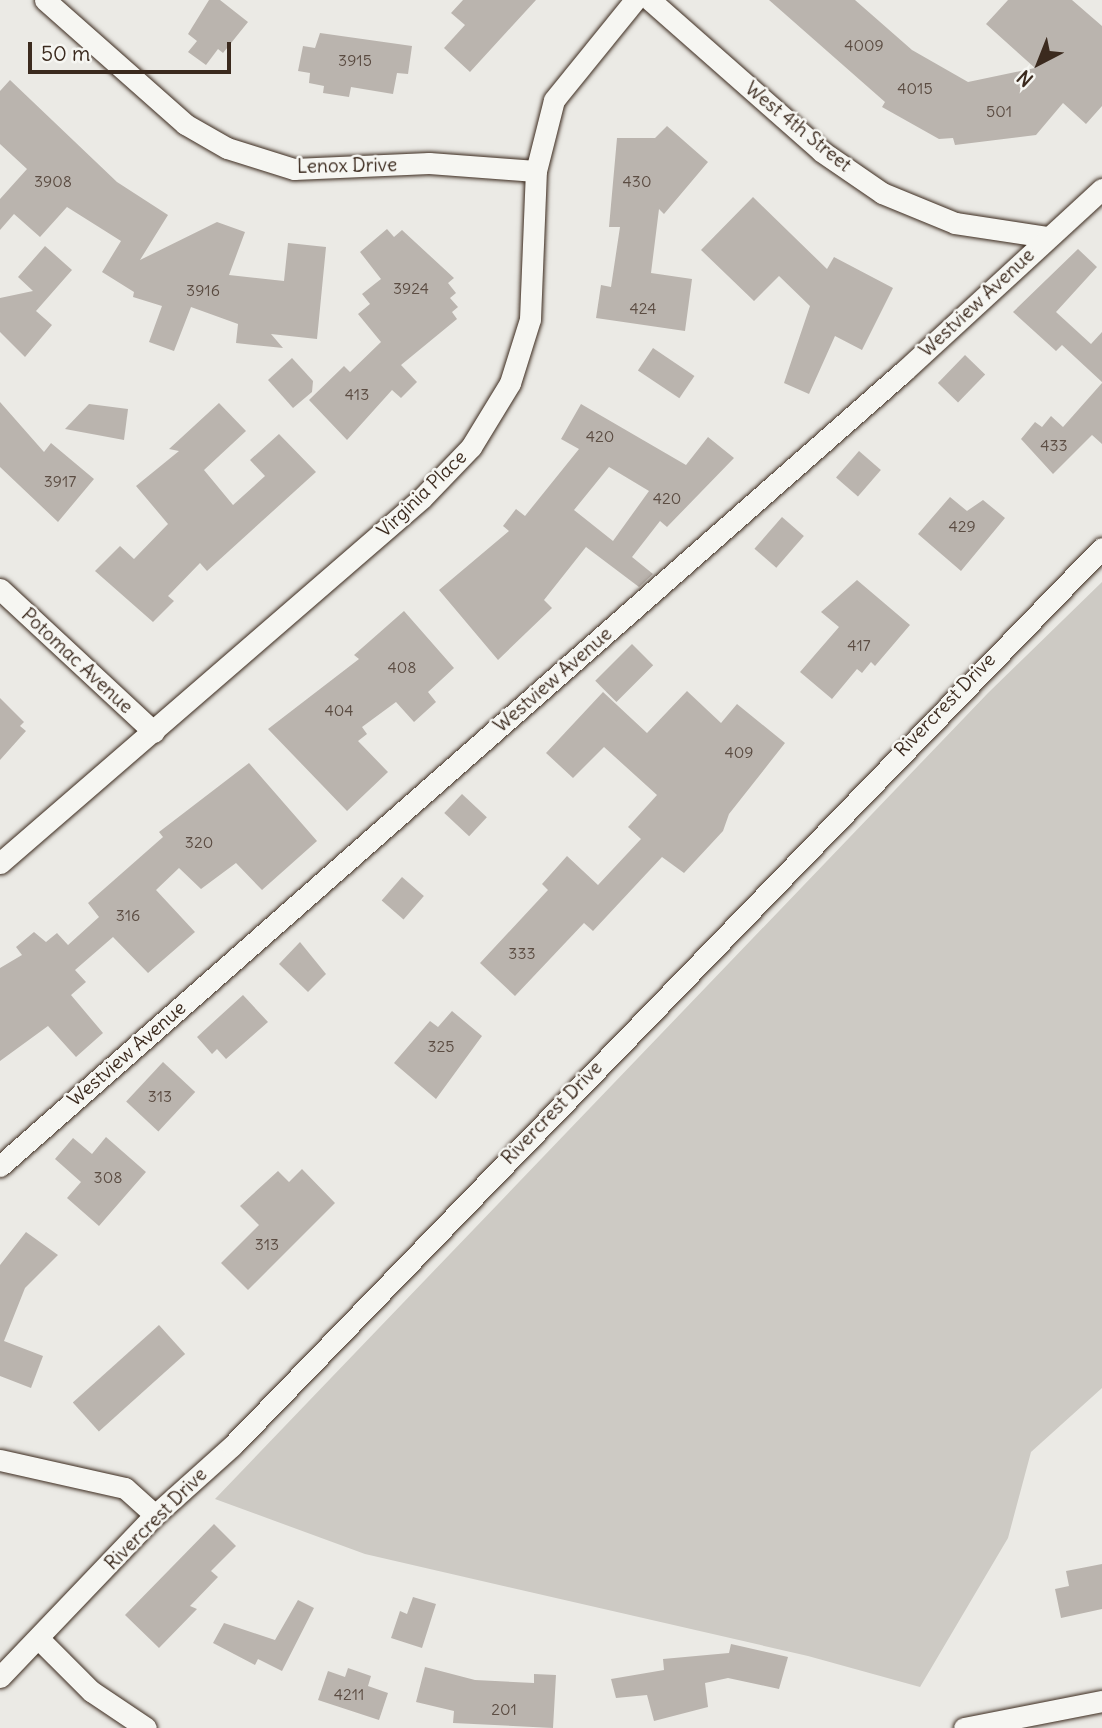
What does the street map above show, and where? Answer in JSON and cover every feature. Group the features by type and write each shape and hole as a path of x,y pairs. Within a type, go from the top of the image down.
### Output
{"street":[{"name":"Lenox Drive","path":"45,0 176,117 227,148 294,169 429,163 536,171"},
{"name":"Virginia Place","path":"0,863 422,498 471,447 510,383 530,319 536,171 554,100 635,0"},
{"name":"West 4th Street","path":"650,0 821,151 883,193 956,223 1048,237"},
{"name":"Westview Avenue","path":"0,1166 904,371 1102,189"},
{"name":"Rivercrest Drive","path":"0,1677 155,1515 232,1446 1102,548"},
{"name":"Potomac Avenue","path":"0,589 154,732"},
{"path":"0,1460 125,1488 155,1515"},
{"path":"39,1639 91,1691 146,1728"},
{"path":"964,1728 1102,1701"}],"shaded area":[{"path":"1102,582 1102,1388 1031,1452 1008,1538 920,1687 808,1656 365,1554 215,1499 988,693"}],"building":[{"path":"209,0 220,0 248,22 223,53 218,49 206,65 188,52 197,41 188,34"},
{"path":"463,0 536,0 470,72 444,48 465,25 451,13"},
{"path":"769,0 855,0 912,50 968,82 1035,68 986,24 1008,0 1072,0 1102,26 1102,106 1086,124 1063,103 1036,135 955,145 953,138 939,139 882,107 885,102"},
{"path":"320,33 412,46 408,74 397,73 393,94 351,87 349,97 323,93 324,86 309,83 310,73 298,71 303,46 315,48"},
{"path":"10,80 117,182 168,215 140,260 217,222 245,232 229,275 284,281 288,243 326,247 317,339 271,334 283,348 236,343 238,324 191,307 174,351 149,342 162,306 133,297 134,292 102,272 121,241 67,207 40,237 14,214 0,230 0,199 27,169 0,144 0,91"},
{"path":"667,126 708,162 664,214 659,209 651,273 692,279 685,331 596,318 601,285 611,287 620,227 609,227 617,138 655,138"},
{"path":"753,197 827,269 834,257 893,288 862,350 835,336 809,394 784,383 810,306 779,276 754,301 701,250"},
{"path":"387,229 394,237 402,230 454,278 448,283 456,293 450,298 458,307 452,312 457,319 401,365 417,382 401,398 392,390 347,440 309,400 344,366 350,372 381,342 358,314 370,304 362,294 381,279 360,252"},
{"path":"45,246 72,270 36,311 52,325 25,357 0,332 0,298 33,291 18,277"},
{"path":"1078,249 1097,267 1056,312 1091,344 1102,332 1102,382 1062,345 1056,351 1013,312"},
{"path":"653,348 694,376 679,398 638,370"},
{"path":"965,355 985,374 958,403 938,383"},
{"path":"292,358 313,381 312,392 293,408 268,380"},
{"path":"1102,383 1102,444 1092,435 1053,474 1021,439 1035,422 1042,427 1051,416 1063,427"},
{"path":"0,402 44,452 51,443 94,479 58,522 0,467"},
{"path":"219,403 246,431 204,470 233,505 265,476 250,460 279,434 316,472 207,571 200,563 168,596 174,601 153,622 95,571 120,546 134,559 168,524 136,486 179,451 169,449"},
{"path":"89,404 128,409 124,440 65,429"},
{"path":"581,404 686,465 708,437 734,458 667,527 660,521 632,557 653,574 639,587 586,547 544,600 552,608 498,660 439,590 509,531 503,526 516,509 525,516 579,449 561,439","holes":["609,467 649,491 613,541 574,510"]},
{"path":"859,451 881,470 858,496 836,477"},
{"path":"950,497 967,511 983,500 1005,518 961,571 918,534"},
{"path":"782,517 804,536 776,568 754,549"},
{"path":"857,580 910,625 875,666 871,662 862,673 857,669 832,699 800,672 839,627 821,612"},
{"path":"404,611 454,668 428,692 436,702 414,722 396,702 362,727 367,734 358,741 388,772 347,811 268,729 359,659 354,655"},
{"path":"632,644 653,665 616,702 595,681"},
{"path":"687,691 721,723 737,704 785,743 729,814 723,831 684,873 662,857 593,931 584,923 515,996 480,963 548,890 542,884 567,856 598,885 641,839 628,827 657,795 604,747 573,778 546,753 603,692 647,733"},
{"path":"0,698 24,722 20,726 26,731 0,760"},
{"path":"249,763 317,841 262,890 236,863 201,889 179,868 156,890 195,932 148,973 113,937 75,970 86,982 71,995 103,1033 76,1057 48,1026 0,1061 0,968 22,955 16,947 34,932 46,942 57,933 68,945 99,917 88,903 163,837 159,832"},
{"path":"462,794 487,817 469,836 444,813"},
{"path":"402,877 424,896 404,919 382,900"},
{"path":"300,942 326,974 308,992 279,964"},
{"path":"243,995 268,1022 226,1059 217,1049 212,1054 197,1037"},
{"path":"452,1011 482,1036 436,1099 394,1063 430,1021 438,1027"},
{"path":"163,1062 195,1092 158,1132 126,1101"},
{"path":"106,1137 146,1172 99,1226 67,1198 81,1182 55,1159 73,1138 92,1154"},
{"path":"302,1169 335,1203 248,1290 221,1263 259,1225 240,1206 278,1171 289,1182"},
{"path":"26,1232 58,1255 25,1288 4,1341 43,1356 31,1388 0,1376 0,1265"},
{"path":"159,1325 185,1354 99,1432 73,1403"},
{"path":"214,1524 236,1546 211,1571 218,1577 190,1606 197,1609 159,1648 125,1615"},
{"path":"1102,1564 1102,1609 1061,1618 1055,1589 1069,1586 1066,1571"},
{"path":"413,1597 436,1604 422,1648 391,1638 400,1611 407,1614"},
{"path":"298,1600 314,1608 282,1671 258,1659 255,1665 213,1643 224,1623 275,1640"},
{"path":"731,1644 788,1657 779,1689 728,1678 705,1683 708,1707 654,1721 647,1695 616,1698 611,1679 664,1670 663,1659 729,1653"},
{"path":"425,1667 475,1680 534,1683 534,1674 556,1675 553,1728 453,1723 454,1711 416,1702"},
{"path":"348,1668 371,1676 368,1686 388,1693 379,1720 318,1700 328,1671 345,1677"}]}
